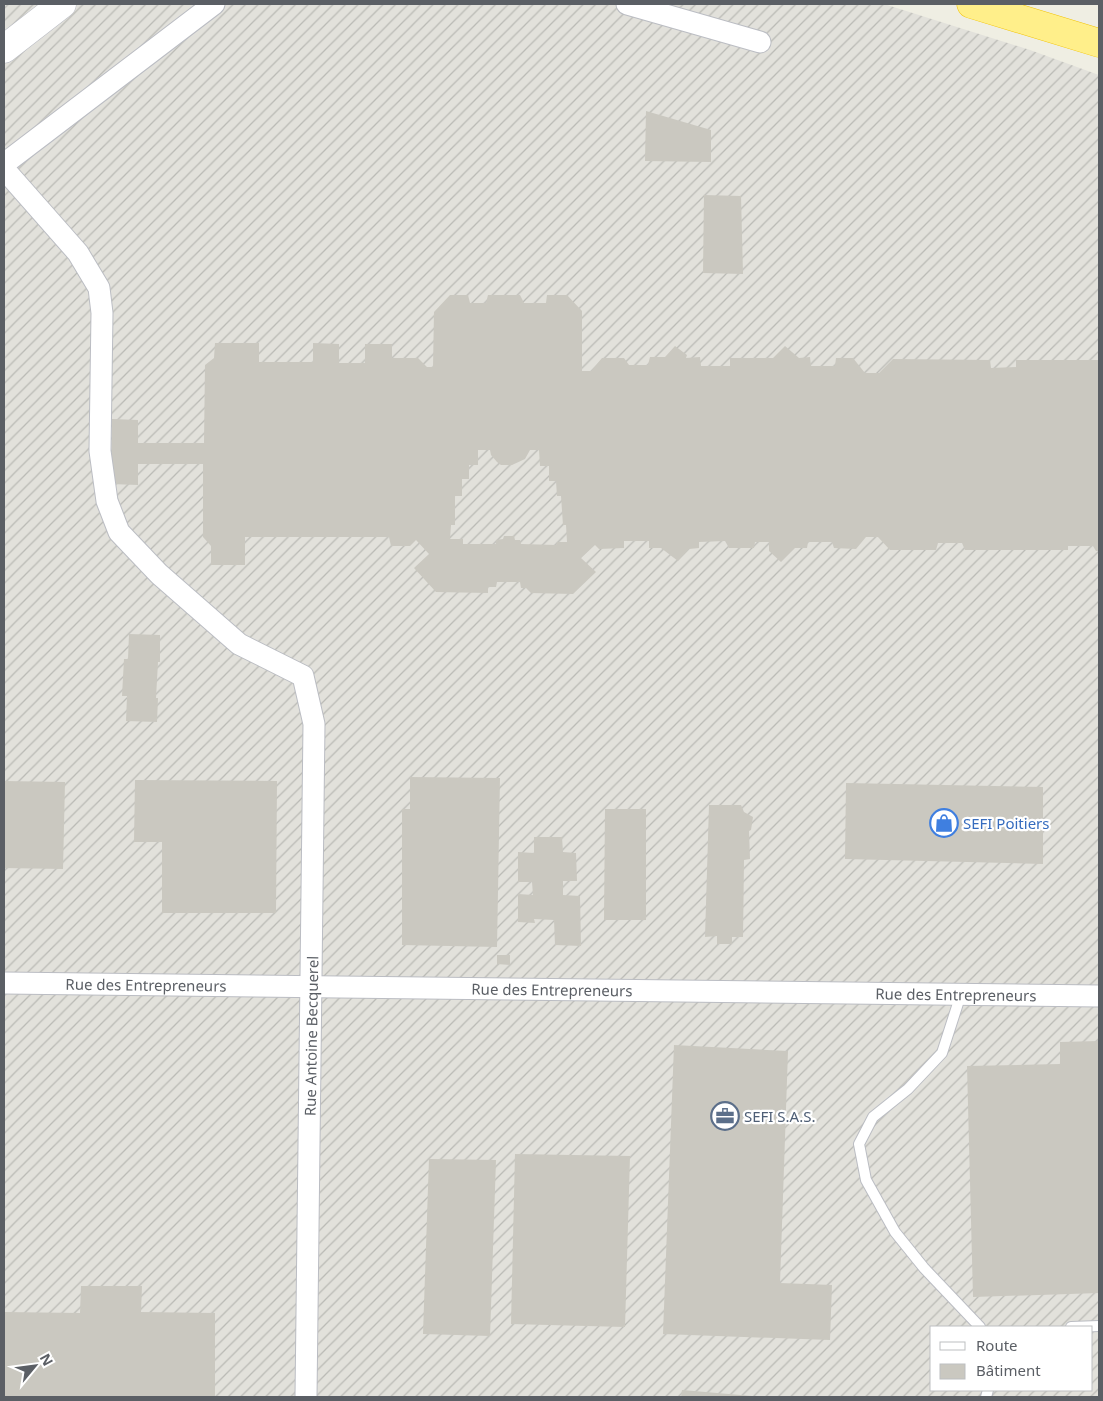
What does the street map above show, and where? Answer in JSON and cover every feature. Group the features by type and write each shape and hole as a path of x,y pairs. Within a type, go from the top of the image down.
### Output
{"highway":[{"path":"971,4 1099,43"}],"main road":[{"path":"4,49 62,4"}],"street":[{"path":"4,164 214,4"},
{"path":"627,4 760,42"},
{"name":"Rue Antoine Becquerel","path":"4,169 78,253 99,288 102,313 100,451 106,501 119,532 160,574 238,644 304,676 314,724 306,1397"},
{"name":"Rue des Entrepreneurs","path":"4,983 1099,996"}],"lane":[{"path":"960,994 942,1053 908,1089 873,1118 859,1144 866,1180 895,1232 924,1268 979,1326"}],"shaded area":[{"path":"4,4 884,4 1030,50 1099,75 1099,1397 4,1397"}],"building":[{"path":"646,111 711,130 711,162 645,161"},
{"path":"704,195 741,196 743,274 703,273"},
{"path":"450,295 468,295 470,303 486,303 488,295 520,295 524,303 546,303 547,295 567,295 582,311 582,371 591,371 602,358 624,358 629,365 648,365 650,357 665,357 675,346 687,355 686,358 700,357 701,366 730,366 730,358 773,358 785,346 799,358 810,357 811,366 835,366 836,358 853,358 865,373 879,373 893,359 990,360 991,368 1016,367 1016,360 1099,360 1099,551 1096,551 1093,546 1068,546 1068,550 965,550 962,543 938,543 936,550 890,550 878,537 866,537 856,549 834,548 832,542 808,542 807,548 795,548 781,562 769,551 769,542 755,542 754,548 729,548 725,541 699,542 699,548 689,549 678,561 661,548 649,548 649,541 624,541 624,548 599,549 595,545 581,558 596,572 573,594 531,593 526,588 521,588 520,582 497,582 496,587 488,587 488,593 436,592 414,568 429,554 416,540 410,546 391,546 389,537 245,537 245,565 211,565 211,546 203,537 203,464 138,464 138,485 111,484 112,419 138,420 138,443 204,443 205,365 214,358 215,343 259,343 259,362 313,362 313,343 339,344 339,363 365,363 365,344 392,344 392,358 418,358 427,367 433,367 434,312","holes":["478,450 490,450 491,455 501,465 512,465 525,459 530,450 539,450 540,466 549,466 549,481 556,481 557,496 561,496 563,525 566,525 567,542 557,542 556,545 521,544 520,540 515,540 514,536 504,536 503,539 496,540 496,544 463,544 463,539 450,539 451,525 455,525 455,496 462,496 462,479 469,479 469,465 478,465"]},
{"path":"129,634 160,635 160,662 158,662 156,698 158,698 157,722 126,721 127,696 122,696 124,659 128,659"},
{"path":"410,777 500,778 497,947 402,945 402,809 410,809"},
{"path":"135,780 277,781 276,913 162,913 162,842 134,842"},
{"path":"4,781 65,782 63,869 4,868"},
{"path":"846,783 1043,787 1043,864 845,859"},
{"path":"709,805 741,805 744,812 753,817 751,830 749,831 750,859 744,860 743,937 732,937 732,944 717,944 717,936 705,937"},
{"path":"605,809 646,809 646,920 604,920"},
{"path":"534,837 562,837 563,852 576,853 577,881 563,881 563,895 580,896 581,946 555,945 554,920 534,919 535,923 518,922 518,894 533,895 532,882 518,882 518,852 534,853"},
{"path":"497,955 510,955 510,965 497,964"},
{"path":"1099,1041 1099,1293 973,1297 967,1066 1060,1064 1060,1042"},
{"path":"674,1045 788,1051 780,1283 832,1285 830,1340 663,1334"},
{"path":"515,1154 630,1156 625,1327 511,1324"},
{"path":"429,1159 496,1160 490,1336 423,1334"},
{"path":"81,1286 142,1286 141,1312 215,1313 215,1397 4,1397 4,1312 80,1313"},
{"path":"682,1390 752,1396 752,1397 681,1397"}],"place":[{"name":"SEFI Poitiers","path":"944,823"},
{"name":"SEFI S.A.S.","path":"725,1116"}]}
